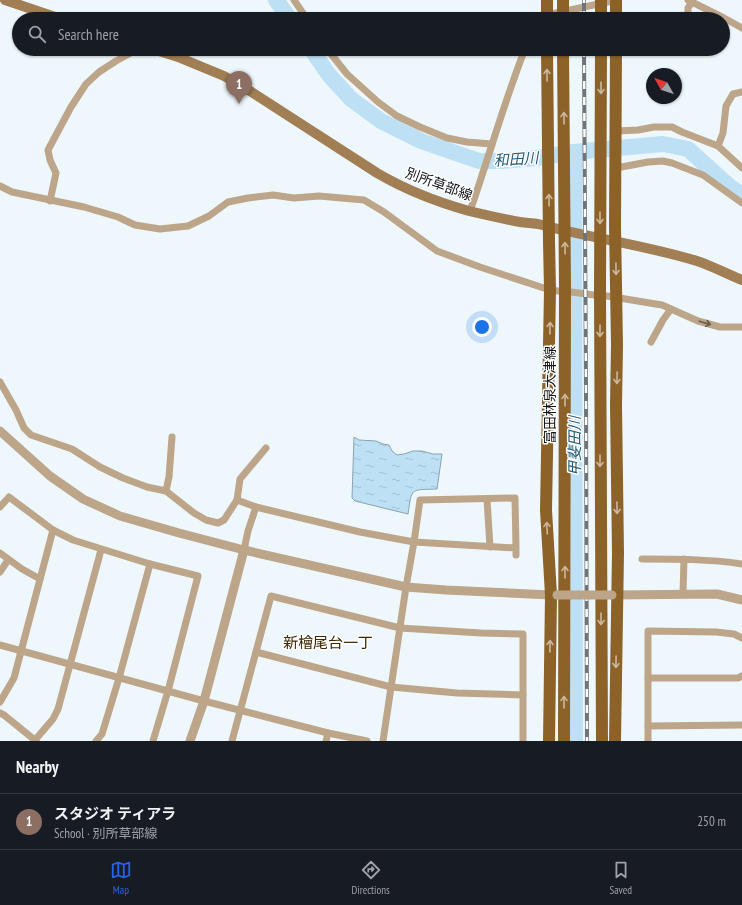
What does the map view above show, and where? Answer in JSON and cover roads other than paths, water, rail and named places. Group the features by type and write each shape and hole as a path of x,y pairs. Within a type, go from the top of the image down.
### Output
{"main road":[{"path":"5,0 41,12"},
{"path":"545,12 547,0"},
{"path":"563,0 563,12"},
{"path":"601,0 601,12"},
{"path":"616,0 616,12"},
{"name":"別所草部線","path":"175,56 231,80 392,182 430,198 470,211 616,241 698,262 742,280"},
{"path":"547,56 549,241 561,290 546,510 554,595 549,741"},
{"name":"富田林泉大津線","path":"563,56 561,290 564,741"},
{"path":"601,56 604,295 602,741"},
{"path":"615,741 615,595 604,295 616,241 616,56"}],"street":[{"path":"294,0 302,12"},
{"path":"568,12 616,0"},
{"path":"688,12 688,8 693,1 713,12"},
{"path":"730,21 742,28"},
{"path":"50,201 56,173 50,160 48,150 71,107 86,84 99,72 125,56"},
{"path":"333,56 347,74 378,102 397,116 420,128 447,138 492,145"},
{"path":"470,211 483,176 513,79 522,56"},
{"path":"718,146 723,133 726,106 733,94 742,92"},
{"path":"616,132 672,127 718,146 742,168"},
{"path":"616,165 662,161 672,163 703,175 742,204"},
{"path":"0,186 12,192 90,209 118,216 135,225 160,229 188,226 209,216 228,202 248,198 274,195 294,198 319,196 364,200 384,212 437,251 480,267 561,290 604,295 662,305 698,320 720,327 742,327"},
{"path":"651,342 662,320 671,309"},
{"path":"0,382 16,410 24,428 31,435 72,449 100,467 122,478 147,487 166,491 194,513 206,520 218,523 224,520 237,500 240,479 266,448"},
{"path":"2,436 50,476 83,499 120,516 244,550 406,587 554,595 717,594 742,600"},
{"path":"166,491 169,476 172,437"},
{"path":"0,507 9,497 53,530 74,540 101,550 198,576 168,691 153,741"},
{"path":"237,500 256,507 360,532 414,542 490,547 516,552 515,498 420,500 414,542 406,587 383,741"},
{"path":"487,499 490,547"},
{"path":"190,741 204,701 248,531 256,507"},
{"path":"0,702 14,678 53,530"},
{"path":"0,713 36,741 53,719 58,709 101,550"},
{"path":"0,553 22,569 40,578"},
{"path":"642,559 684,559 724,561 742,564"},
{"path":"683,594 684,559"},
{"path":"0,572 8,560"},
{"path":"96,741 102,734 150,564"},
{"path":"232,741 271,596 400,628 481,634 523,634 523,741"},
{"path":"648,741 648,631 716,632 734,634 742,638"},
{"path":"0,646 204,701 328,733 367,741"},
{"path":"256,652 391,687 457,693 523,695"},
{"path":"648,678 738,678 742,676"},
{"path":"648,726 742,725"},
{"path":"326,741 328,733"}],"water":[{"path":"354,437 359,440 376,441 389,445 392,451 397,455 413,451 442,454 437,489 417,490 414,492 410,499 408,514 355,501 352,498"}],"waterway":[{"name":"和田川","path":"276,0 285,12"},
{"name":"和田川","path":"316,56 329,75 351,99 381,121 421,141 479,161 536,158 574,152 663,144 688,149 728,185 742,195"},
{"name":"甲斐田川","path":"574,152 575,741"}],"railway":[{"path":"584,0 584,12"},
{"path":"584,56 587,741"}],"place":[{"name":"スタジオ ティアラ","path":"239,104"}],"district":[{"name":"新檜尾台一丁","path":"328,642"}]}
